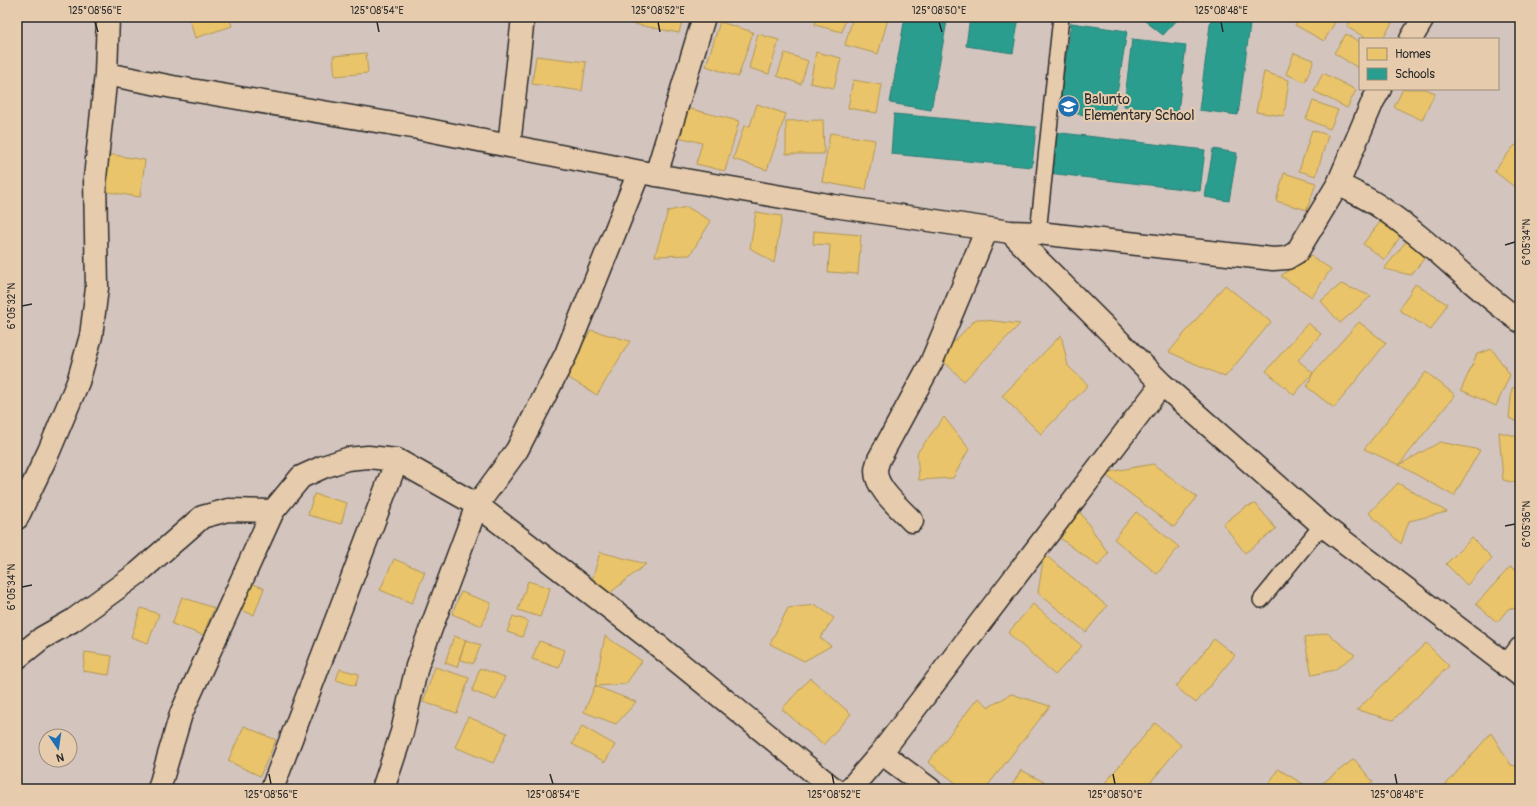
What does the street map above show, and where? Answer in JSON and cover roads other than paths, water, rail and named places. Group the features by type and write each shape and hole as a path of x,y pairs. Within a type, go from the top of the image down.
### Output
{"street":[{"path":"17,518 50,451 78,382 91,336 97,288 95,178 106,74 108,17"},
{"path":"509,146 523,17"},
{"path":"384,789 402,732 417,666 477,505 517,450 566,354 647,173 704,17"},
{"path":"1411,38 1424,17"},
{"path":"106,74 173,87 418,128 647,173 834,206 1010,232 1038,233 1273,260 1287,258 1297,252 1338,184 1373,101 1379,90"},
{"path":"1338,184 1383,208 1426,242 1478,288 1520,321"},
{"path":"912,521 883,489 878,481 876,470 879,459 931,363 987,229"},
{"path":"1010,232 1162,384 1322,525 1516,663"},
{"path":"850,789 881,753 1162,384"},
{"path":"159,789 180,714 273,511 301,477 323,467 347,459 368,457 397,460 477,505 645,635 834,789"},
{"path":"272,789 397,460"},
{"path":"17,658 42,638 72,621 138,573 202,517 228,510 273,511"},
{"path":"881,753 930,789"}],"lane":[{"path":"1038,233 1061,17"},
{"path":"1262,600 1322,525"}],"place":[{"name":"Balunto Elementary School","path":"1068,107"}]}
